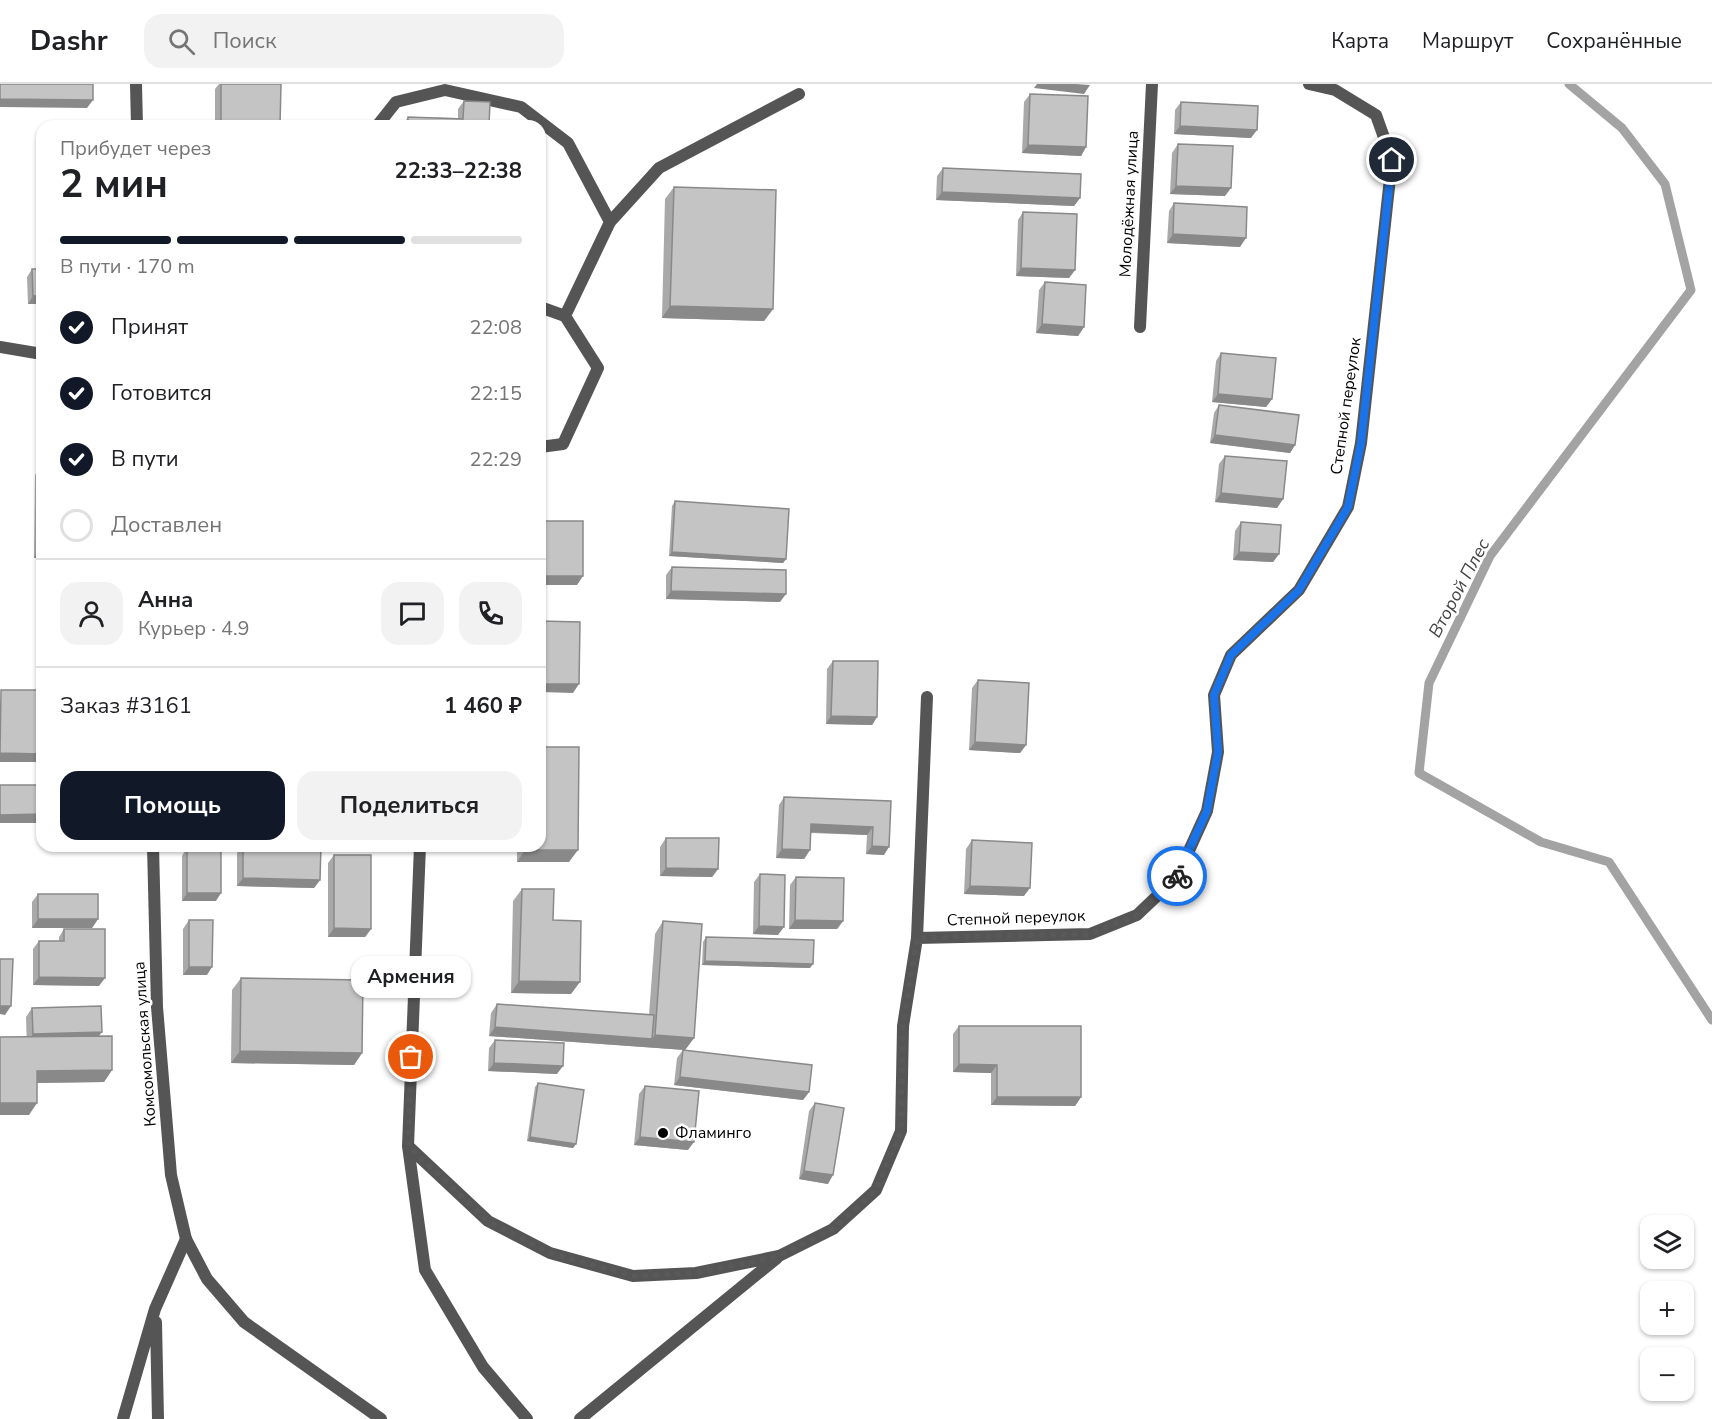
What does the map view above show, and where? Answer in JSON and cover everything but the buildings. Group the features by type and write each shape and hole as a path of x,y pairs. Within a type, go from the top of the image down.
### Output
{"street":[{"path":"136,84 137,120"},
{"name":"Молодёжная улица","path":"1140,327 1152,84"},
{"name":"Степной переулок","path":"917,938 1089,934 1137,915 1176,877 1207,811 1218,752 1214,695 1231,655 1299,590 1348,507 1361,443 1392,160 1376,115 1335,90 1309,84"},
{"path":"382,120 396,102 445,90 521,107 538,120"},
{"path":"565,316 610,222 659,168 799,94"},
{"path":"546,126 568,143 610,222"},
{"path":"546,308 565,316 598,368 563,444 546,446"},
{"path":"0,347 36,353"},
{"path":"580,1419 779,1256 833,1229 876,1190 901,1131 903,1026 917,938 927,697"},
{"name":"Комсомольская улица","path":"153,852 158,1018 171,1176 186,1239 207,1279 244,1322 381,1419"},
{"path":"420,852 408,1146 425,1270 483,1367 527,1419"},
{"path":"408,1146 488,1221 550,1253 633,1276 696,1273 779,1256"},
{"path":"123,1419 155,1309 186,1239"},
{"path":"155,1309 158,1419"}],"waterway":[{"name":"Второй Плес","path":"1569,84 1622,128 1665,184 1691,290 1490,556 1429,683 1419,773 1541,842 1609,862 1712,1020"}],"way so far":[{"path":"411,1057 408,1146 488,1221 550,1253 633,1276 696,1273 779,1256 833,1229 876,1190 901,1131 903,1026 917,938 1089,934 1137,915 1177,876"}],"place":[{"name":"Армения","path":"411,1057"},
{"name":"Фламинго","path":"663,1133"}],"route":[{"path":"1177,876 1207,811 1218,752 1214,695 1231,655 1299,590 1348,507 1361,443 1392,160"}]}
